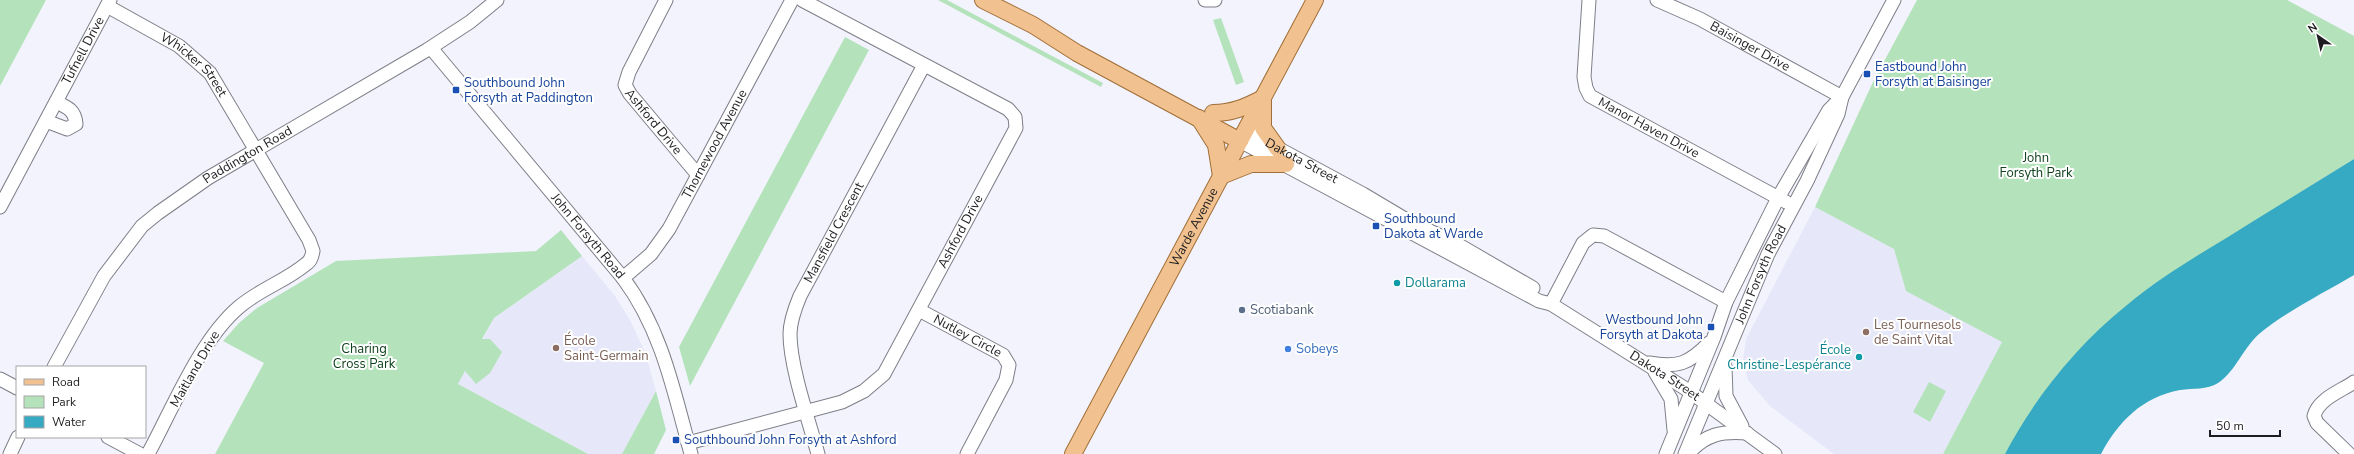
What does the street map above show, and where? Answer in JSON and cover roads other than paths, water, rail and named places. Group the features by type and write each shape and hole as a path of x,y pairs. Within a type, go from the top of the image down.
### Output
{"main road":[{"name":"Dakota Street","path":"983,0 1044,32 1131,69 1243,136"},
{"name":"Warde Avenue","path":"1073,454 1315,0"},
{"path":"1278,149 1263,128 1263,98 1240,109 1226,113 1206,115 1216,145 1221,176 1251,164 1286,164"}],"street":[{"name":"Paddington Road","path":"55,366 104,276 142,226 182,194 431,48 497,0"},
{"name":"Ashford Drive","path":"666,0 629,72 625,85 630,94 698,175"},
{"name":"Thornewood Avenue","path":"623,278 638,266 660,243 792,0"},
{"name":"Ashford Drive","path":"689,449 842,402 871,386 888,368 1014,134 1017,122 1015,117 1008,109 802,0"},
{"path":"1205,0 1215,0"},
{"name":"Manor Haven Drive","path":"1589,0 1584,78 1586,88 1590,96 1794,206"},
{"name":"Baisinger Drive","path":"1657,0 1700,19 1842,97"},
{"name":"John Forsyth Road","path":"1686,454 1768,254 1794,206 1838,114 1842,97 1894,0"},
{"name":"Tufnell Drive","path":"0,207 108,3"},
{"name":"Whicker Street","path":"108,3 180,46 204,66 219,85 257,150"},
{"name":"John Forsyth Road","path":"431,48 623,278 646,311 660,345 689,449"},
{"name":"Mansfield Crescent","path":"807,412 791,348 791,326 796,304 924,65"},
{"name":"John Forsyth Road","path":"1666,454 1714,337 1726,302 1778,198 1829,110 1842,97"},
{"path":"46,120 67,129 76,124 76,117 71,109 56,102"},
{"name":"Dakota Street","path":"1243,136 1278,149 1515,277 1542,293 1551,304"},
{"name":"Dakota Street","path":"1243,136 1286,164 1539,301 1551,304 1706,403 1775,454"},
{"name":"Maitland Drive","path":"148,454 199,359 218,329 246,302 306,264 312,256 309,240 257,150"},
{"name":"John Forsyth Road","path":"1551,304 1583,243 1593,235 1604,236 1726,302"},
{"name":"Nutley Circle","path":"919,310 1002,355 1009,364 1006,380 967,454"},
{"path":"1645,363 1666,365 1688,361 1698,355 1714,337"},
{"path":"1725,357 1724,383 1726,396 1732,410 1747,433"},
{"path":"1645,363 1663,384 1671,398 1674,411 1674,434"},
{"path":"0,379 16,387"},
{"path":"2349,454 2317,423 2314,416 2317,407 2323,401 2354,382"},
{"path":"807,412 818,454"},
{"path":"1686,454 1702,440 1711,435 1722,432 1747,433"},
{"path":"10,454 18,438"},
{"path":"110,438 140,454"}],"water":[{"path":"2354,159 2354,275 2269,326 2253,340 2235,366 2218,383 2205,388 2166,393 2143,405 2115,431 2101,454 2005,454 2030,412 2058,373 2091,337 2127,305 2176,269"}],"place":[{"name":"Eastbound John Forsyth at Baisinger","path":"1867,74"},
{"name":"Southbound John Forsyth at Paddington","path":"456,90"},
{"name":"Southbound Dakota at Warde","path":"1376,226"},
{"name":"Dollarama","path":"1397,283"},
{"name":"Scotiabank","path":"1242,310"},
{"name":"Westbound John Forsyth at Dakota","path":"1711,327"},
{"name":"Les Tournesols de Saint Vital","path":"1866,332"},
{"name":"École Saint-Germain","path":"556,348"},
{"name":"Sobeys","path":"1288,349"},
{"name":"École Christine-Lespérance","path":"1859,357"},
{"name":"Southbound John Forsyth at Ashford","path":"676,440"}],"park label":[{"name":"John Forsyth Park","path":"2036,166"},
{"name":"Charing Cross Park","path":"364,356"}]}
